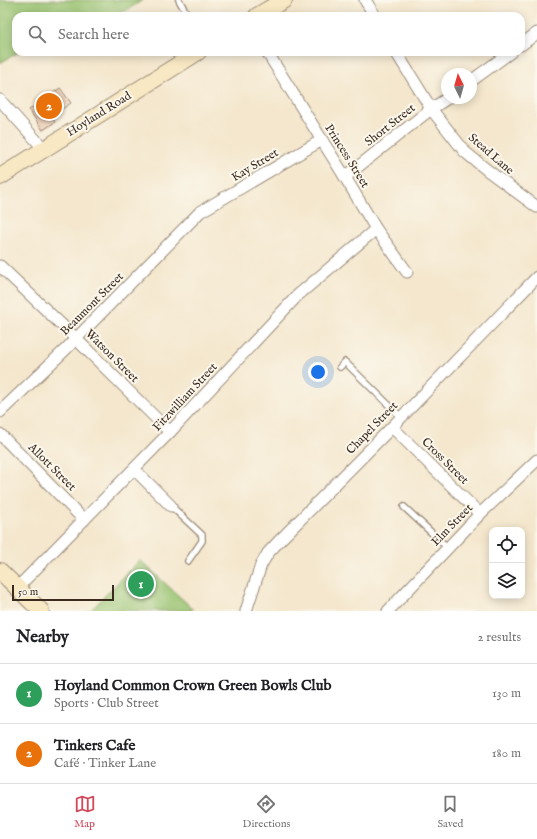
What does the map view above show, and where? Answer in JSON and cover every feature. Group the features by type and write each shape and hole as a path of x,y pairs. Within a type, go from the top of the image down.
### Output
{"main road":[{"path":"264,12 284,0"},
{"name":"Hoyland Road","path":"0,177 192,56"},
{"path":"0,571 41,611"}],"street":[{"path":"365,0 372,12"},
{"path":"525,42 537,33"},
{"name":"Princess Street","path":"270,56 376,229 407,272"},
{"name":"Stead Lane","path":"398,56 432,110 465,152 537,207"},
{"path":"477,77 505,56"},
{"path":"0,100 44,149"},
{"name":"Short Street","path":"345,177 441,103"},
{"name":"Kay Street","path":"200,212 322,140"},
{"name":"Beaumont Street","path":"0,412 76,338 200,212"},
{"name":"Fitzwilliam Street","path":"17,588 170,432 298,296 376,229"},
{"name":"Watson Street","path":"0,266 76,338 170,432"},
{"name":"Chapel Street","path":"246,611 261,566 268,553 401,418 537,276"},
{"name":"Cross Street","path":"392,427 480,514"},
{"name":"Allott Street","path":"0,434 84,520"},
{"name":"Elm Street","path":"388,611 480,514 537,460"},
{"path":"134,469 171,506"}],"lane":[{"path":"179,0 186,12"},
{"path":"340,367 345,362 401,418"},
{"path":"171,506 202,535 202,541 188,561"},
{"path":"404,507 448,548"}],"green space":[{"path":"0,0 143,0 124,12 12,12 12,56 0,63"},
{"path":"140,560 193,609 191,611 90,611"}],"building":[{"path":"60,88 71,103 51,116 55,122 43,130 29,110"}],"place":[{"name":"Tinkers Cafe","path":"49,106"},
{"name":"Hoyland Common Crown Green Bowls Club","path":"141,584"}]}
